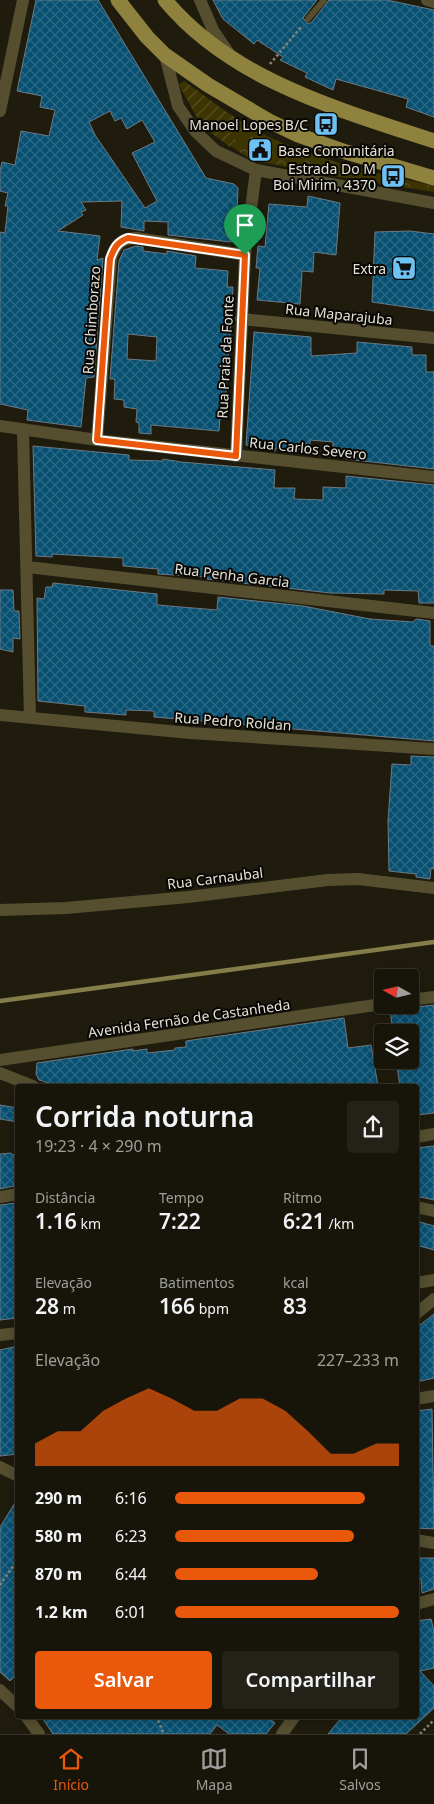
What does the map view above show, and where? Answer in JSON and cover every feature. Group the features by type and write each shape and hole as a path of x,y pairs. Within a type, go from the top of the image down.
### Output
{"main road":[{"path":"165,0 197,31 232,57 261,75 314,101 434,141"},
{"path":"122,2 147,37 166,56 269,121 298,135 346,152 434,178"}],"street":[{"path":"0,111 23,0"},
{"path":"200,0 213,30 232,57"},
{"path":"427,0 434,2"},
{"path":"0,45 13,47"},
{"path":"166,56 178,106 195,131 216,151 256,170 434,203"},
{"name":"Rua Praia da Fonte","path":"236,456 245,255 256,170"},
{"name":"Rua Chimborazo","path":"97,440 110,259 114,248 121,240 136,238 245,255"},
{"name":"Rua Maparajuba","path":"241,319 434,338"},
{"name":"Rua Carlos Severo","path":"0,426 23,431 97,440 434,477"},
{"path":"23,431 30,718"},
{"name":"Rua Penha Garcia","path":"27,567 434,613"},
{"name":"Rua Pedro Roldan","path":"0,715 190,734 434,749"},
{"name":"Rua Carnaubal","path":"0,910 66,908 179,898 328,880 358,879 434,888"},
{"path":"419,999 434,997"},
{"name":"Avenida Fernão de Castanheda","path":"0,1060 374,1005"},
{"path":"0,1073 29,1084"},
{"path":"419,1136 434,1134"},
{"path":"0,1197 15,1194"},
{"path":"419,1208 434,1211"},
{"path":"419,1282 434,1280"},
{"path":"419,1312 434,1299"},
{"path":"0,1335 15,1333"},
{"path":"419,1398 434,1396"},
{"path":"0,1467 15,1474"},
{"path":"419,1540 434,1543"},
{"path":"419,1603 434,1599"},
{"path":"0,1690 15,1704"},
{"path":"28,1719 39,1734"},
{"path":"282,1734 293,1719"}],"lane":[{"path":"308,19 324,0"}],"path":[{"path":"261,75 308,19"},
{"path":"0,1585 15,1563"},
{"path":"157,1719 164,1734"},
{"path":"420,1734 434,1720"}],"green space":[{"path":"184,81 212,102 272,139 353,167 434,186 434,192 339,177 251,160 202,126 179,85"},
{"path":"184,81 243,124 230,147 202,126 179,85"}],"building":[{"path":"36,0 98,0 206,178 234,184 238,188 236,236 231,242 168,235 168,222 144,221 144,231 121,227 122,201 81,202 86,210 81,212 83,215 58,231 100,236 97,260 103,258 94,377 86,378 81,427 27,420 28,410 0,404 0,232 5,233 8,206 5,206 8,193 0,191 0,171 2,162 15,165 21,131 49,136 55,110 40,107 42,96 17,91","holes":["110,111 115,121 121,118 127,129 142,120 155,142 132,153 157,201 145,208 95,135 89,122"]},
{"path":"213,0 317,0 303,18 308,24 312,22 329,0 387,0 434,10 434,117 406,107 408,99 336,79 333,90 305,77 307,73 280,60 283,57 257,40 254,44 223,19"},
{"name":"Base Comunitária","path":"251,138 271,141 268,161 249,158"},
{"path":"308,196 340,203 336,255 314,252 313,272 302,271 300,304 257,300 260,268 256,268 258,246 265,247 269,204 307,207"},
{"name":"Extra","path":"410,231 434,234 434,311 372,302 375,232"},
{"path":"136,246 143,247 143,251 167,254 167,251 196,256 195,268 228,271 227,287 233,287 226,391 224,403 221,402 219,431 151,425 151,434 139,433 139,423 136,422 137,409 124,407 124,400 114,399 115,379 110,379 119,261 124,250","holes":["128,334 157,337 156,361 127,359"]},
{"path":"254,332 311,337 311,356 357,353 357,342 412,347 412,355 426,355 426,372 434,372 434,469 346,459 346,455 333,454 333,442 310,440 310,450 276,448 275,451 246,445"},
{"path":"33,446 129,455 129,460 163,461 163,459 275,470 274,488 295,488 294,499 323,500 323,487 346,488 346,476 434,485 434,603 419,603 418,591 384,590 384,594 330,593 207,579 206,577 158,574 158,569 123,566 123,558 52,554 52,557 36,556"},
{"path":"53,583 157,594 157,605 217,610 218,597 303,606 370,619 413,622 416,619 430,621 430,646 434,646 434,741 154,717 154,711 126,710 126,715 85,712 85,706 38,701 37,598 44,599 46,587 52,587"},
{"path":"0,590 13,590 14,611 19,611 20,639 13,638 13,652 0,649"},
{"path":"411,756 434,757 434,869 431,868 430,879 416,877 416,874 389,871 388,821 392,764 411,765"},
{"path":"434,1005 434,1113 419,1115 419,1084 400,1084 397,1069 419,1069 419,1024 392,1024 391,1014 419,1014 419,1007"},
{"path":"344,1018 348,1048 371,1045 378,1084 52,1084 39,1080 36,1074 37,1063 133,1049 133,1051 147,1049 147,1053 186,1047 186,1041"},
{"path":"0,1105 15,1108 15,1122 0,1119"},
{"path":"434,1146 434,1200 419,1197 419,1148"},
{"path":"0,1154 15,1154 15,1184 14,1186 0,1189"},
{"path":"15,1203 15,1318 0,1320 0,1205"},
{"path":"419,1222 434,1226 434,1250 419,1246"},
{"path":"434,1314 434,1378 419,1381 419,1325"},
{"path":"15,1347 15,1454 0,1456 0,1350"},
{"path":"432,1409 434,1529 419,1528 419,1411"},
{"path":"15,1503 15,1676 10,1681 0,1672 0,1527"},
{"path":"419,1558 434,1558 434,1589 422,1593 421,1579 419,1579"},
{"path":"431,1619 434,1631 434,1668 420,1671 434,1686 434,1708 406,1734 328,1734 340,1719 419,1719 419,1621"},
{"path":"43,1719 270,1719 275,1723 266,1734 229,1734 217,1725 210,1734 53,1734"}],"waterway":[{"path":"0,1001 434,942"}],"place":[{"name":"Manoel Lopes B/C","path":"326,124"},
{"name":"Base Comunitária","path":"260,150"},
{"name":"Estrada Do M Boi Mirim, 4370","path":"393,176"},
{"name":"Extra","path":"404,268"}],"route":[{"path":"136,238 245,255 236,456 97,440 110,259 114,248 121,240 136,238"}]}
